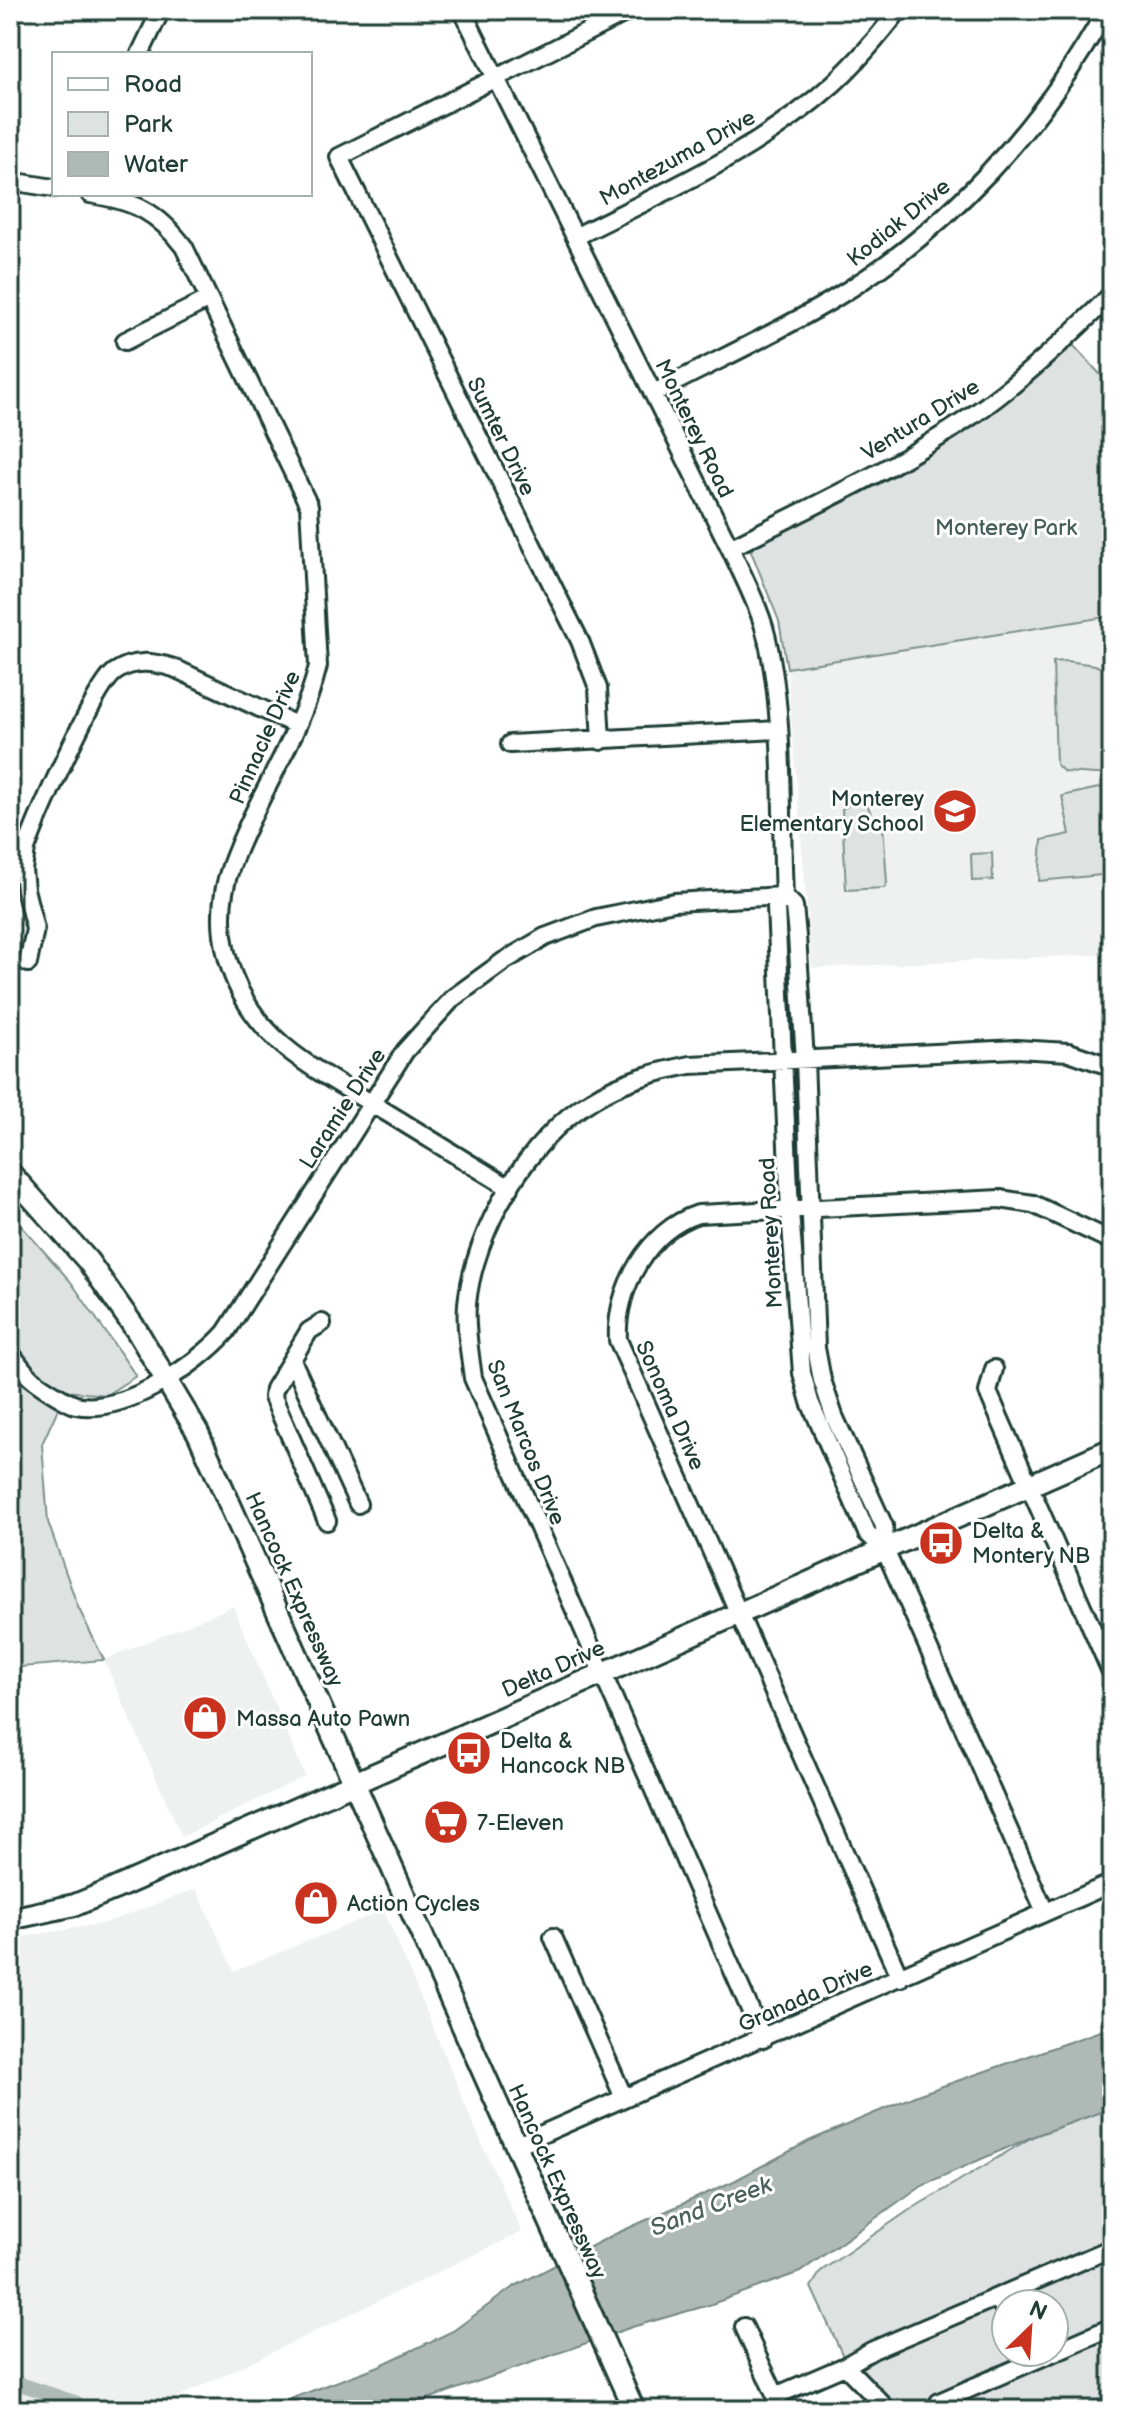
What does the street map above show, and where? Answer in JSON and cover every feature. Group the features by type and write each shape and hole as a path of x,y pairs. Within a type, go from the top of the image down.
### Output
{"main road":[{"name":"Hancock Expressway","path":"10,1173 88,1261 168,1378 211,1461 634,2410"},
{"name":"Delta Drive","path":"10,1919 75,1905 96,1897 1112,1449"}],"street":[{"path":"141,52 161,10"},
{"name":"Monterey Road","path":"462,10 730,548 764,626 778,730 784,896 776,907 790,1211 802,1373 810,1402 867,1533 885,1550"},
{"path":"496,77 631,10"},
{"name":"Montezuma Drive","path":"575,237 734,156 769,132 834,83 872,44 899,10"},
{"name":"Kodiak Drive","path":"654,393 831,301 865,279 933,225 994,166 1032,121 1084,48 1106,10"},
{"name":"Sumter Drive","path":"496,77 339,157 580,641 598,688 601,741"},
{"path":"10,181 52,188"},
{"name":"Pinnacle Drive","path":"104,196 141,207 170,228 184,247 309,506 318,666 314,683 231,867 224,890 224,943 231,972 244,1001 277,1040 370,1103 510,1188"},
{"name":"Ventura Drive","path":"730,548 901,460 974,414 1038,364 1112,294"},
{"path":"125,341 209,299"},
{"path":"28,963 35,929 25,889 23,870 26,849 96,696 114,673 138,662 174,668 296,725"},
{"path":"510,744 778,730"},
{"name":"Monterey Road","path":"784,896 794,906 805,1060 816,1348 822,1380 834,1416 884,1526 885,1550 1045,1912"},
{"name":"Laramie Drive","path":"10,1352 30,1378 75,1405 113,1405 168,1378 210,1350 226,1332 405,1051 453,998 504,961 545,937 596,918 674,902 784,896"},
{"name":"San Marcos Drive","path":"763,2039 473,1378 467,1307 471,1276 480,1246 510,1188 531,1157 567,1118 590,1100 657,1071 690,1065 1016,1049 1069,1052 1112,1067"},
{"name":"Sonoma Drive","path":"900,1978 618,1340 619,1305 625,1289 659,1237 685,1218 698,1214 1018,1200 1112,1241"},
{"path":"322,1323 309,1331 274,1389 273,1397 327,1521"},
{"path":"292,1360 358,1504"},
{"path":"994,1369 988,1392 1112,1674"},
{"name":"Granada Drive","path":"515,2146 1112,1883"},
{"path":"553,1937 624,2098"},
{"path":"1019,2288 1112,2248"},
{"path":"744,2327 778,2403 873,2350 990,2300"},
{"path":"1070,2342 1112,2327"},
{"path":"845,2366 888,2410"},
{"path":"934,2410 939,2402 1007,2368"}],"shaded area":[{"name":"Monterey Elementary School","path":"1112,616 1112,954 812,968 787,668"},
{"name":"Massa Auto Pawn","path":"233,1606 305,1776 182,1837 104,1660"},
{"path":"196,1889 234,1971 384,1910 522,2232 151,2410 10,2410 10,1939 105,1923"}],"green space":[{"name":"Monterey Park","path":"1073,345 1112,387 1112,616 787,668 779,621 751,551 755,544 866,491 931,454 1004,402"},
{"path":"1053,662 1095,665 1112,673 1112,775 1064,772 1056,764"},
{"path":"1103,787 1112,824 1112,874 1039,881 1042,840 1070,834 1062,796"},
{"path":"867,803 873,820 883,824 887,883 884,888 846,890 842,809 851,804"},
{"path":"992,853 993,880 972,881 971,854"},
{"path":"10,1213 71,1282 136,1376 106,1395 66,1391 42,1444 48,1522 78,1607 104,1660 10,1668"},
{"path":"1112,2108 1112,2410 868,2410 811,2287 821,2271 908,2211 1034,2136"}],"water":[{"name":"Sand Creek","path":"1112,2027 1112,2108 1034,2136 922,2185 800,2272 397,2410 269,2410 290,2399 379,2366 453,2331 513,2287 613,2235 734,2181 809,2141 917,2095"}],"waterway":[{"path":"20,2384 77,2403 80,2410"}],"place":[{"name":"Monterey Elementary School","path":"955,811"},
{"name":"Delta & Montery NB","path":"941,1543"},
{"name":"Massa Auto Pawn","path":"205,1718"},
{"name":"Delta & Hancock NB","path":"469,1753"},
{"name":"7-Eleven","path":"446,1822"},
{"name":"Action Cycles","path":"316,1903"}]}
